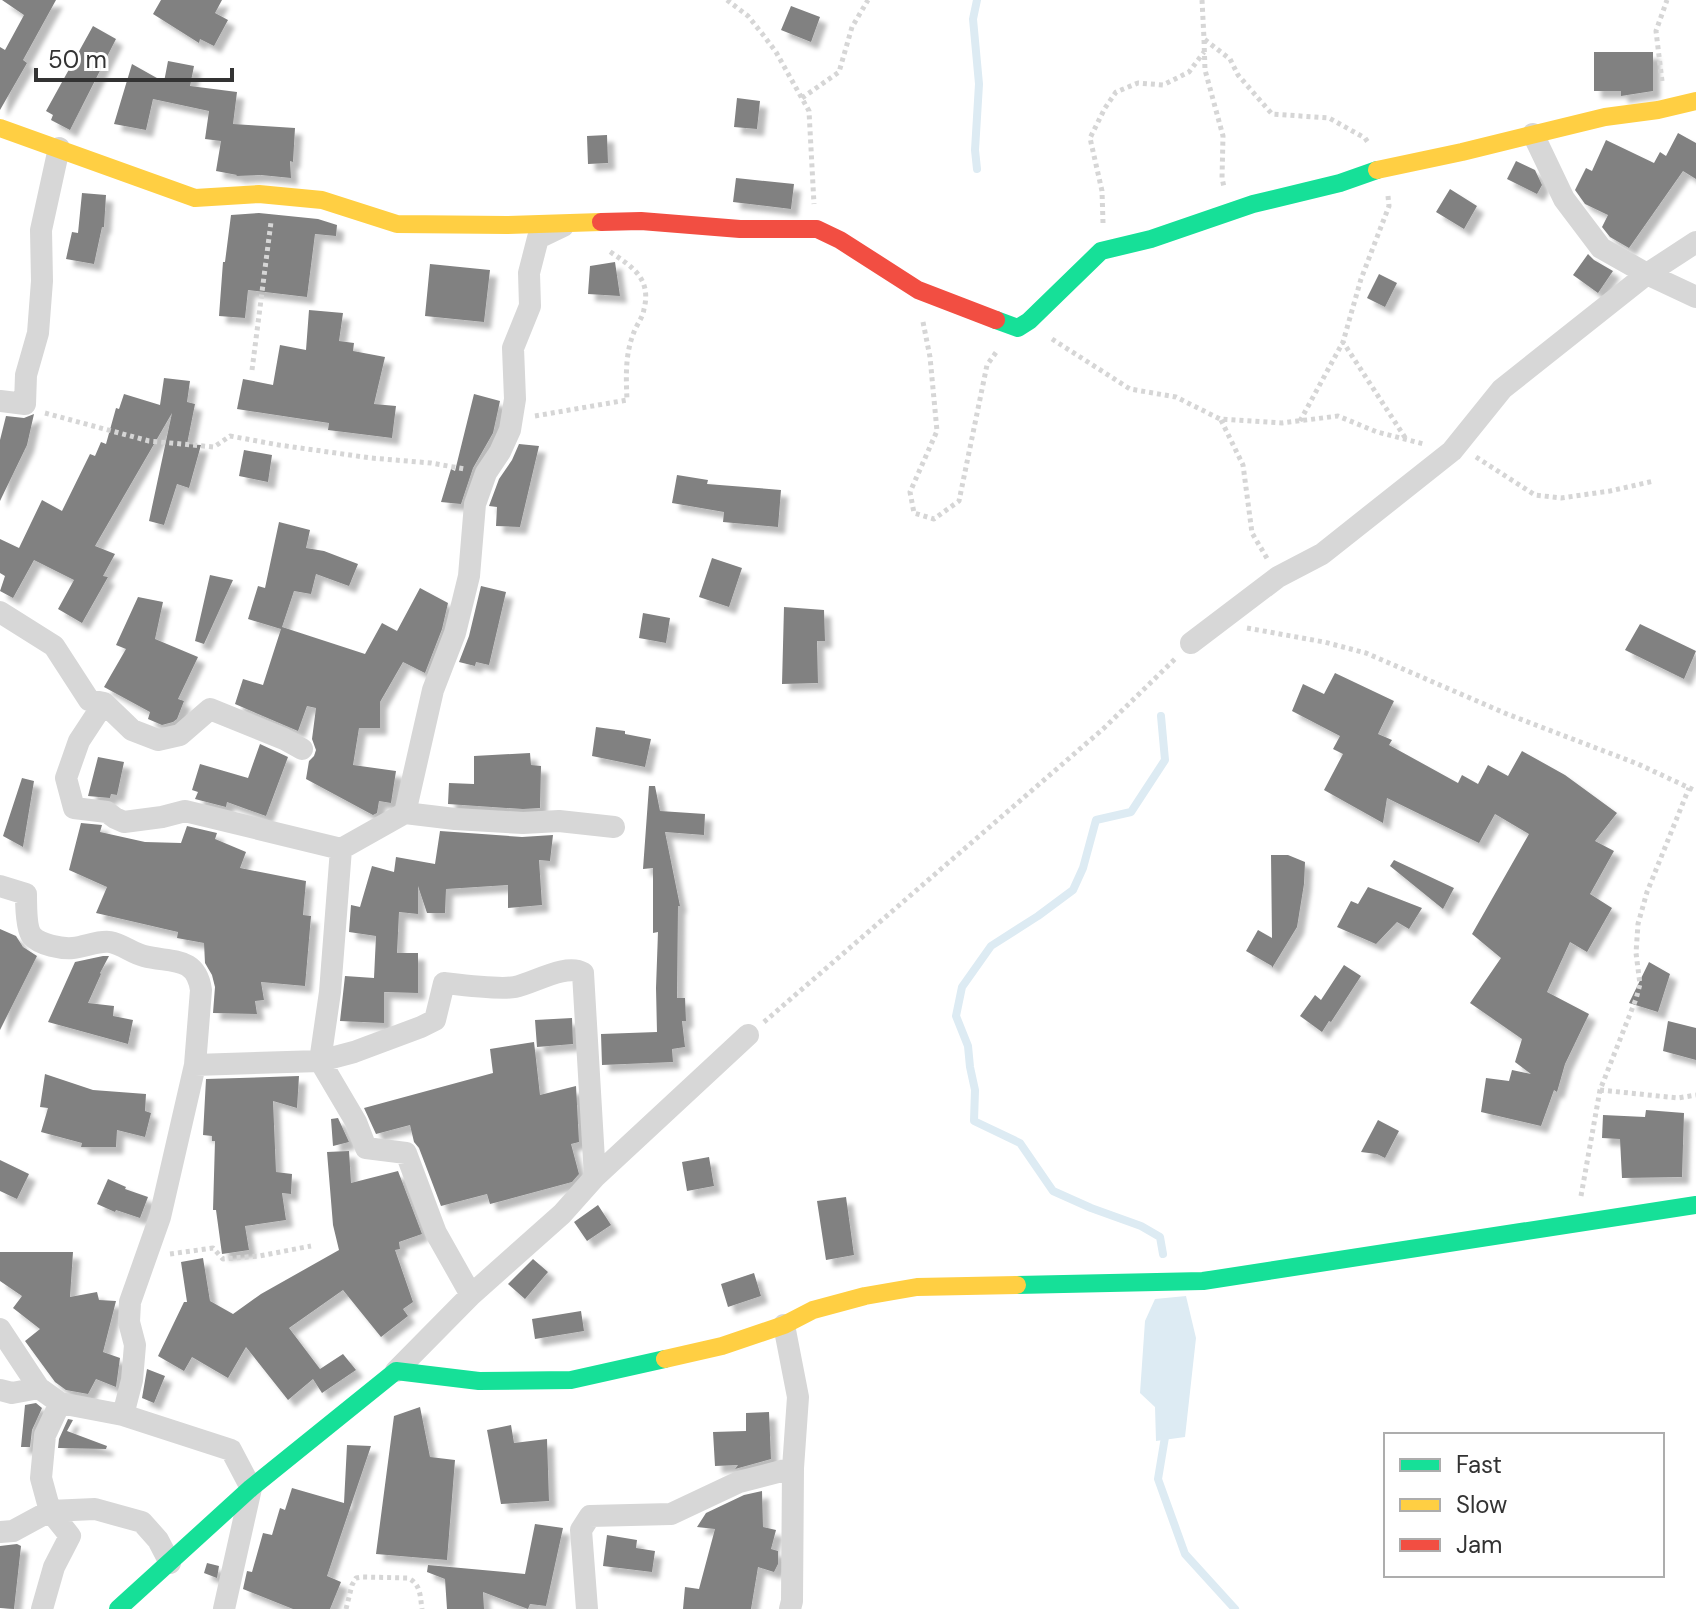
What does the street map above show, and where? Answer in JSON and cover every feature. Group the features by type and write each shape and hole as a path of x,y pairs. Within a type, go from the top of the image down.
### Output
{"street":[{"path":"0,128 195,198 259,194 322,200 397,224 641,221 740,229 817,229 840,240 918,290 1018,328 1101,251 1151,239 1253,204 1340,183 1386,167 1605,117 1696,101"},
{"path":"1533,134 1564,199 1601,248 1696,297"},
{"path":"0,401 25,404 26,375 38,333 42,281 41,230 59,148"},
{"path":"405,813 433,690 455,633 469,576 475,504 486,473 510,430 515,399 513,348 530,306 529,273 538,238 568,223"},
{"path":"1191,643 1278,577 1322,554 1452,451 1502,389 1647,274 1696,242"},
{"path":"0,612 54,646 89,700 104,703 132,730 158,740 180,735 210,709 302,749"},
{"path":"104,703 79,741 66,778 74,808 107,812 124,822 185,811 341,849 405,813 455,819 523,823 559,821 614,827"},
{"path":"341,849 330,992 320,1061 356,1122 366,1148 406,1153 436,1233 471,1295"},
{"path":"0,886 26,894 32,936 45,943 71,948 109,941 143,956 183,963 194,970 199,979 201,990 195,1065 160,1217 130,1302 129,1322 135,1345 132,1380 123,1415"},
{"path":"195,1065 320,1061 354,1052 435,1020 444,983 512,988 547,976 580,970 583,973 595,1177"},
{"path":"118,1609 251,1488 396,1371 471,1295 562,1214 595,1177 748,1035"},
{"path":"396,1371 479,1381 571,1380 722,1346 784,1325 813,1310 865,1296 917,1287 1203,1281 1696,1205"},
{"path":"784,1325 798,1397 790,1609"},
{"path":"0,1329 39,1388 60,1403 123,1415 231,1450 251,1488 224,1609"},
{"path":"0,1390 12,1393 39,1388"},
{"path":"42,1609 54,1567 70,1536 50,1511 41,1478 45,1435 60,1403"},
{"path":"587,1609 581,1530 590,1516 671,1514 739,1482 793,1468"},
{"path":"0,1532 13,1531 50,1511 95,1509 142,1522 158,1540 170,1563"}],"path":[{"path":"727,0 748,16 776,52 809,111 817,229"},
{"path":"802,98 839,72 852,27 868,0"},
{"path":"1202,0 1205,70 1223,136 1222,178 1230,212"},
{"path":"1666,108 1656,31 1667,0"},
{"path":"1204,39 1230,59 1238,75 1272,114 1329,118 1365,138 1386,167 1389,206 1361,279 1343,342 1300,421"},
{"path":"1101,251 1104,220 1102,191 1090,138 1105,108 1116,92 1138,83 1163,85 1189,72 1204,52"},
{"path":"252,370 272,211 259,194"},
{"path":"510,430 536,416 627,400 625,366 634,332 644,310 645,289 637,271 603,247"},
{"path":"918,290 930,357 937,431 910,492 914,513 934,519 959,501 987,365 1018,328 1054,340 1130,389 1176,397 1220,419 1282,423 1338,416 1377,432 1474,455 1535,495 1561,498 1654,481"},
{"path":"1343,342 1406,439"},
{"path":"25,404 51,416 149,441 214,447 230,436 486,473"},
{"path":"1220,419 1243,465 1252,533 1278,577"},
{"path":"1217,623 1324,642 1366,653 1507,714 1638,764 1696,791"},
{"path":"748,1035 1103,729 1191,643"},
{"path":"1576,1225 1600,1090 1640,984 1636,953 1638,924 1647,892 1689,788"},
{"path":"1600,1090 1666,1098 1696,1095"},
{"path":"146,1256 213,1248 223,1259 311,1246"},
{"path":"346,1609 352,1585 356,1578 363,1577 408,1578 414,1581 422,1609"}],"shaded area":[{"path":"1186,1296 1196,1338 1185,1437 1156,1441 1155,1407 1140,1393 1145,1321 1155,1299"}],"building":[{"path":"2,0 56,0 23,60 27,63 0,110 0,47 5,50 24,15"},
{"path":"161,0 222,0 215,13 228,20 214,46 200,39 199,43 153,14"},
{"path":"791,6 820,17 811,42 781,30"},
{"path":"93,26 116,39 70,130 51,120 53,115 46,111"},
{"path":"1594,52 1653,52 1653,91 1621,96 1621,91 1594,91"},
{"path":"168,61 194,66 190,86 237,92 233,124 295,128 291,178 236,176 216,171 221,141 205,139 209,111 153,99 146,130 114,124 132,64 164,82"},
{"path":"737,98 760,101 757,129 734,127"},
{"path":"1678,133 1696,143 1696,179 1683,171 1629,248 1610,237 1602,227 1608,215 1585,204 1575,190 1586,168 1592,171 1606,140 1654,163 1660,152 1666,156"},
{"path":"607,135 608,163 588,164 587,136"},
{"path":"1516,161 1535,170 1542,185 1537,194 1507,179"},
{"path":"736,178 794,184 791,209 733,202"},
{"path":"1450,189 1477,206 1464,229 1436,212"},
{"path":"82,193 106,195 104,227 94,264 66,259 72,232 78,233"},
{"path":"259,213 318,219 337,225 336,236 315,234 307,297 248,290 245,318 219,316 231,215"},
{"path":"1588,254 1613,271 1598,293 1573,275"},
{"path":"615,262 620,296 588,294 590,266"},
{"path":"430,264 490,270 484,322 425,316"},
{"path":"1379,274 1397,283 1385,307 1367,298"},
{"path":"309,310 343,313 339,341 354,343 353,351 385,357 374,404 396,406 392,438 328,430 329,423 237,409 243,379 273,385 280,345 306,350"},
{"path":"164,378 190,381 187,402 195,404 187,444 201,445 189,488 177,484 164,525 149,521 172,413 95,546 115,554 103,576 108,577 82,623 58,609 74,580 34,560 13,598 0,591 5,576 0,573 0,539 19,548 42,500 62,511 90,454 95,456 101,442 106,444 116,408 119,409 124,394 160,405"},
{"path":"474,394 500,401 493,433 473,468 461,504 441,502 451,469 455,471"},
{"path":"34,414 27,445 0,501 0,440 6,416 24,418"},
{"path":"519,444 539,446 520,527 496,526 497,507 489,506 499,479"},
{"path":"244,450 272,455 268,482 239,476"},
{"path":"677,475 708,480 707,484 781,490 778,527 723,522 724,512 672,503"},
{"path":"279,522 310,530 306,548 324,551 358,564 349,586 316,574 311,594 294,591 282,627 365,654 382,623 397,631 420,588 448,603 442,629 425,673 403,662 380,702 380,728 359,728 353,765 396,771 391,803 379,801 377,813 373,815 306,779 309,761 316,750 312,739 316,708 307,706 298,731 235,704 243,679 263,685 281,629 248,619 258,586 265,588"},
{"path":"712,558 742,568 729,607 699,597"},
{"path":"210,575 233,580 204,644 195,641"},
{"path":"481,586 506,592 489,665 476,662 475,666 459,662"},
{"path":"138,597 163,602 155,639 198,657 178,699 184,701 177,719 162,725 148,719 150,712 104,687 126,649 116,645"},
{"path":"784,607 824,610 825,641 817,641 818,683 782,684"},
{"path":"643,613 670,618 666,643 639,638"},
{"path":"1640,624 1696,651 1684,679 1625,650"},
{"path":"1335,673 1394,701 1378,734 1392,740 1389,745 1458,783 1462,775 1478,784 1488,765 1508,776 1522,751 1565,775 1617,813 1595,841 1614,851 1590,894 1612,908 1587,952 1570,942 1547,992 1589,1014 1541,1126 1481,1112 1486,1078 1509,1081 1512,1070 1531,1074 1515,1062 1522,1039 1470,1003 1501,958 1472,934 1529,834 1495,814 1479,843 1387,798 1383,823 1324,790 1343,754 1333,749 1340,736 1292,711 1303,684 1324,694"},
{"path":"596,727 651,739 645,767 592,756"},
{"path":"260,744 288,757 266,816 227,802 226,807 195,799 198,792 192,790 200,764 248,778"},
{"path":"530,753 531,765 541,766 540,808 448,804 449,783 474,784 474,756"},
{"path":"98,757 124,762 117,795 111,794 110,798 88,796"},
{"path":"22,778 34,781 23,847 3,836"},
{"path":"649,786 655,786 660,811 705,814 704,835 665,832 680,906 677,998 685,998 686,1021 682,1021 685,1047 672,1049 673,1062 602,1065 601,1034 657,1032 658,932 653,933 653,868 643,869"},
{"path":"81,823 102,825 100,832 145,842 181,843 187,826 217,833 215,839 246,852 240,868 306,881 303,915 311,916 305,986 261,982 264,1000 255,1001 257,1014 213,1013 215,987 205,963 204,943 177,938 178,932 96,913 107,887 69,870"},
{"path":"440,831 522,837 553,835 550,861 539,860 542,905 508,908 508,885 446,889 445,913 427,913 418,886 418,914 399,912 397,953 418,953 418,993 384,992 384,1023 340,1021 345,976 374,978 376,936 349,932 351,905 360,907 372,866 394,872 396,857 435,864"},
{"path":"1271,855 1288,855 1305,862 1297,927 1272,968 1246,951 1258,930 1272,938"},
{"path":"1394,860 1454,888 1443,909 1390,866"},
{"path":"1368,887 1422,908 1409,929 1397,922 1376,944 1337,927 1351,901 1358,904"},
{"path":"0,929 16,936 23,947 37,956 0,1030"},
{"path":"109,956 88,1003 114,1006 113,1016 133,1020 128,1044 48,1022 75,962"},
{"path":"1649,962 1670,974 1658,1012 1629,1003"},
{"path":"1344,965 1361,976 1322,1032 1300,1016 1315,995 1321,1000"},
{"path":"572,1018 573,1044 537,1047 535,1020"},
{"path":"1668,1021 1696,1028 1696,1060 1663,1051"},
{"path":"534,1042 540,1095 576,1086 579,1142 571,1144 579,1174 572,1182 490,1204 487,1194 441,1206 410,1125 376,1134 364,1108 493,1073 490,1049"},
{"path":"45,1074 93,1090 146,1094 145,1111 151,1113 145,1137 117,1130 116,1147 81,1147 82,1143 41,1132 48,1108 40,1107"},
{"path":"299,1076 297,1108 273,1101 276,1172 292,1174 291,1194 282,1193 286,1220 245,1226 249,1250 222,1254 216,1210 213,1210 215,1141 212,1141 212,1136 203,1135 206,1079"},
{"path":"1646,1110 1684,1113 1682,1177 1622,1178 1620,1139 1602,1138 1603,1115 1645,1117"},
{"path":"338,1118 349,1142 333,1146 331,1119"},
{"path":"1378,1120 1399,1131 1385,1158 1361,1152"},
{"path":"349,1151 351,1183 398,1171 422,1234 399,1242 400,1249 395,1250 413,1302 403,1309 408,1316 381,1337 343,1290 289,1328 320,1369 343,1354 356,1370 322,1393 313,1379 288,1400 246,1347 228,1378 192,1357 184,1371 158,1356 184,1302 187,1302 181,1262 203,1258 210,1301 233,1314 261,1294 339,1250 333,1225 327,1152"},
{"path":"709,1157 714,1186 687,1191 682,1162"},
{"path":"0,1160 29,1174 17,1199 0,1191"},
{"path":"108,1179 148,1197 140,1218 97,1204"},
{"path":"846,1197 854,1255 826,1260 817,1201"},
{"path":"598,1205 611,1225 587,1241 574,1222"},
{"path":"0,1252 73,1252 70,1297 97,1292 99,1300 116,1301 103,1352 120,1358 116,1387 96,1379 88,1394 66,1390 55,1382 25,1341 40,1329 13,1308 22,1296 0,1281"},
{"path":"533,1259 548,1272 525,1299 508,1284"},
{"path":"754,1273 761,1296 728,1307 721,1284"},
{"path":"581,1311 584,1331 535,1339 532,1319"},
{"path":"147,1369 165,1376 154,1403 142,1398"},
{"path":"36,1403 42,1408 32,1430 30,1447 21,1447 25,1405"},
{"path":"420,1407 430,1457 455,1460 447,1560 376,1554 394,1416"},
{"path":"769,1412 771,1459 735,1469 738,1465 715,1466 713,1432 746,1431 746,1413"},
{"path":"68,1419 73,1420 67,1431 107,1446 106,1449 58,1448"},
{"path":"511,1425 514,1443 547,1439 549,1501 501,1504 487,1430"},
{"path":"347,1445 371,1446 327,1576 341,1582 330,1609 293,1609 243,1589 247,1571 252,1572 263,1533 272,1535 280,1508 285,1510 292,1488 344,1503"},
{"path":"762,1491 763,1527 776,1530 771,1549 778,1551 778,1564 774,1572 758,1567 751,1609 683,1609 685,1587 699,1589 715,1529 697,1527 706,1513 744,1495"},
{"path":"535,1524 563,1528 546,1606 530,1604 528,1609 483,1592 484,1609 447,1609 445,1579 427,1572 428,1565 525,1574"},
{"path":"607,1535 637,1540 636,1548 655,1551 652,1572 603,1566"},
{"path":"0,1546 21,1546 14,1609 0,1608"},
{"path":"207,1563 219,1566 217,1578 204,1573"}],"waterway":[{"path":"977,0 973,19 979,84 975,150 977,169"},
{"path":"1161,716 1165,760 1131,812 1096,820 1083,868 1073,890 991,946 962,987 956,1016 968,1046 975,1090 974,1121 1020,1143 1053,1191 1141,1226 1160,1237 1163,1254"},
{"path":"1166,1431 1158,1479 1185,1554 1235,1609"}],"traffic: fast":[{"path":"996,320 1018,328 1029,321 1101,251 1151,239 1253,204 1340,183 1377,170"},
{"path":"1017,1285 1203,1281 1696,1205"},
{"path":"118,1609 251,1488 396,1371 479,1381 571,1380 665,1359"}],"traffic: slow":[{"path":"1377,170 1605,117 1696,101"},
{"path":"0,128 195,198 259,194 322,200 397,224 601,222"},
{"path":"665,1359 722,1346 784,1325 813,1310 865,1296 917,1287 1017,1285"}],"traffic: jam":[{"path":"601,222 641,221 740,229 817,229 840,240 918,290 996,320"}]}
